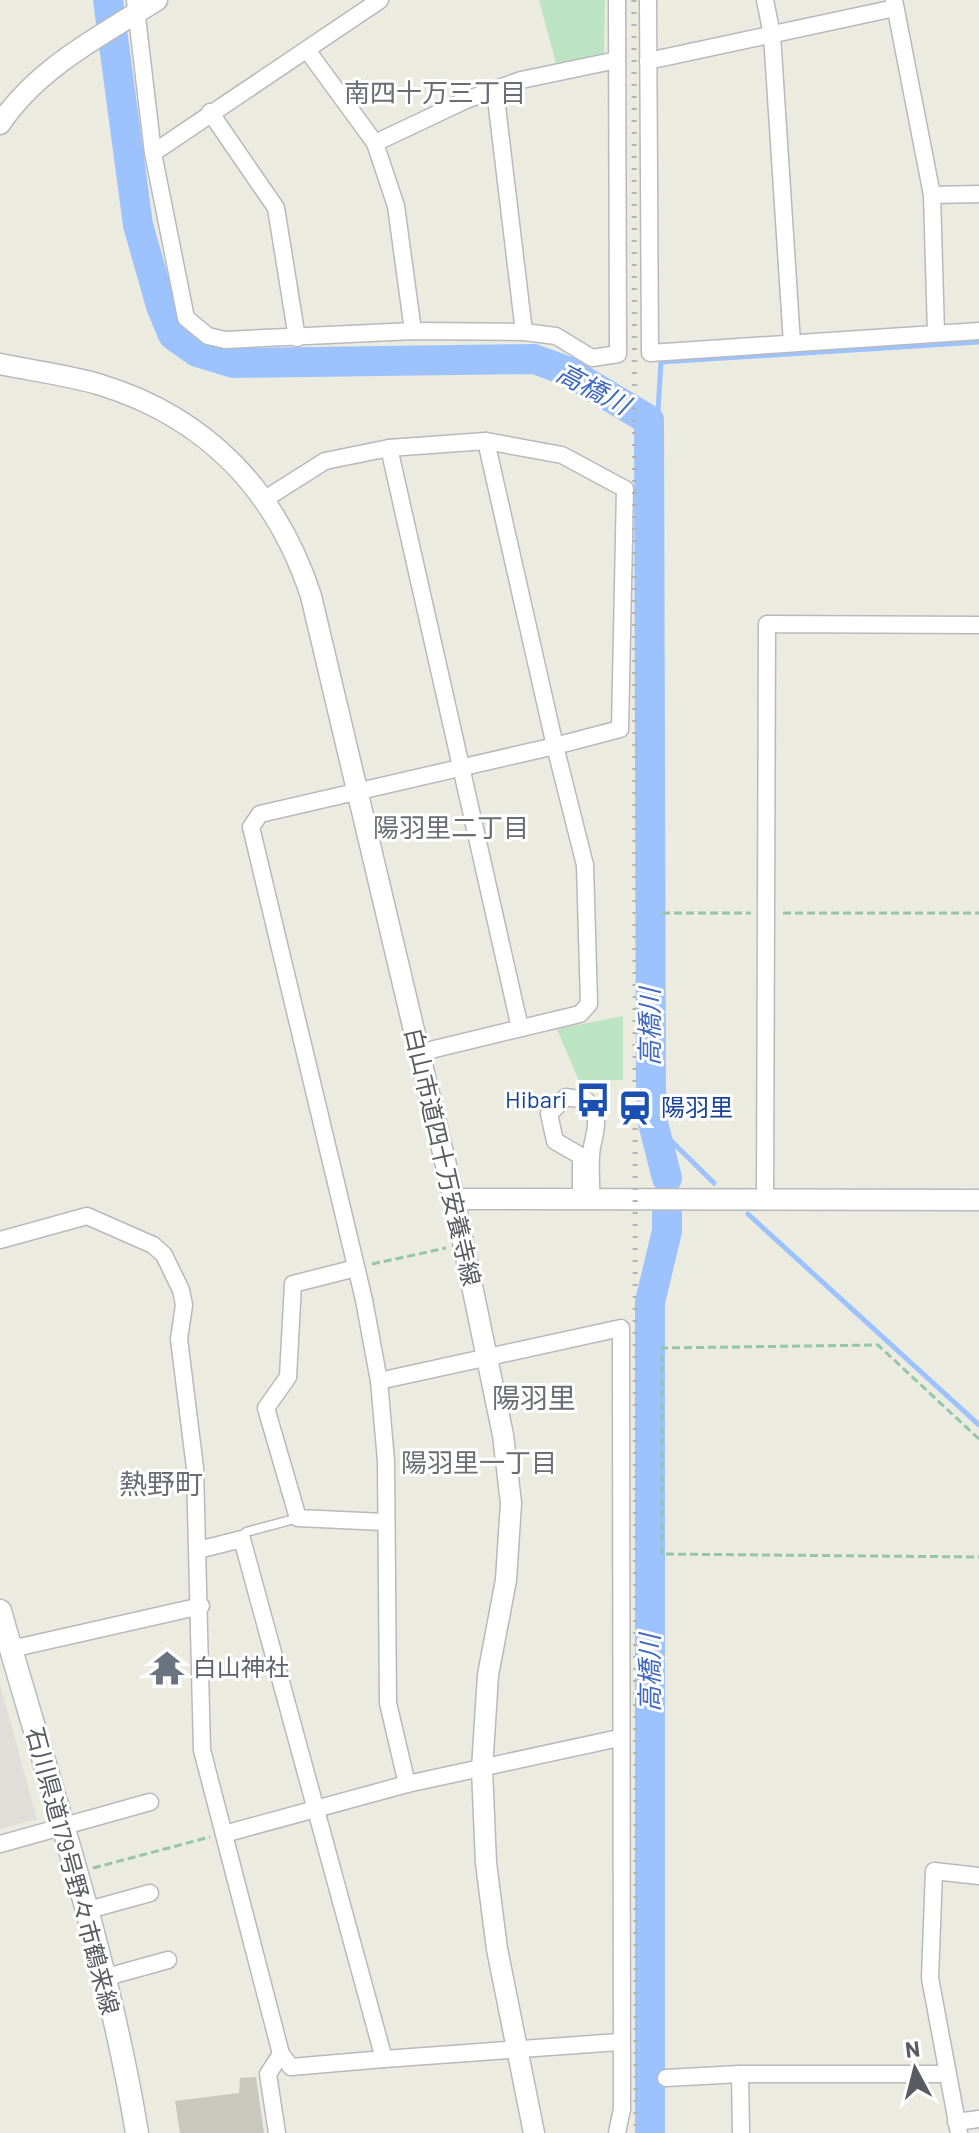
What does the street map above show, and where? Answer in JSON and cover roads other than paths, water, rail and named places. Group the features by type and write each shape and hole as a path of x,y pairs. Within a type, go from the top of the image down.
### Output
{"main road":[{"name":"石川県道179号野々市鶴来線","path":"0,1611 103,1978 129,2080 137,2133"}],"street":[{"path":"0,124 15,104 52,69 131,12 157,0"},
{"path":"153,153 380,0"},
{"path":"131,12 153,153 186,318 208,336 225,340 413,331 524,332 556,336 592,358 618,354 617,0"},
{"path":"648,0 650,353 979,331"},
{"path":"765,0 772,35 792,343"},
{"path":"648,61 772,35 895,4 932,195 936,333"},
{"path":"307,50 375,143 396,206 413,331"},
{"path":"375,143 521,80 617,60"},
{"path":"495,90 524,332"},
{"path":"210,112 276,208 297,338"},
{"path":"932,195 979,194"},
{"name":"白山市道四十万安養寺線","path":"0,364 99,384 169,414 213,445 265,499 282,524 311,596 454,1199 503,1435 511,1503 506,1580 488,1675 482,1769 490,1892 534,2133"},
{"path":"265,499 325,461 389,448 486,441 562,455 625,489 620,729 260,814 251,827 356,1268 379,1381 386,1461 384,1522 388,1703 393,1737 407,1784"},
{"path":"418,1053 580,1014 589,1004 585,865 486,441"},
{"path":"389,448 520,1028"},
{"path":"765,1200 767,624 979,625"},
{"path":"566,1097 586,1100 595,1112 598,1133 592,1146 586,1200 581,1156 555,1141 549,1114 566,1097"},
{"path":"454,1199 979,1200"},
{"path":"0,1240 87,1216 153,1245 164,1255 184,1305 179,1339 195,1468 201,1606 202,1750 281,2054 291,2067 619,2042"},
{"path":"356,1268 293,1284 288,1377 266,1408 298,1518 384,1522"},
{"path":"379,1381 621,1328 619,2042 622,2109 617,2133"},
{"path":"198,1550 242,1539 384,2059"},
{"path":"11,1649 201,1606"},
{"path":"224,1834 407,1784 619,1738"},
{"path":"0,1844 150,1802"},
{"path":"979,1876 934,1871 930,1978 957,2128 979,2119"},
{"path":"85,1911 150,1893"},
{"path":"103,1978 168,1960"},
{"path":"277,2133 268,2074 281,2054"},
{"path":"666,2078 740,2074 945,2074"},
{"path":"740,2074 741,2133"}],"lane":[{"path":"242,1539 246,1532 298,1518"}],"waterway":[{"name":"高橋川","path":"108,0 138,225 161,306 173,335 197,352 233,363 534,359 567,371 649,420 651,1090 653,1123 667,1178"},
{"path":"649,420 658,411 661,362 979,342"},
{"path":"653,1123 714,1183"},
{"name":"高橋川","path":"650,2133 650,1302 667,1231 667,1214"},
{"path":"748,1214 979,1425"}],"railway":[{"path":"634,0 636,2133"}],"place":[{"name":"Hibari","path":"593,1100"},
{"name":"陽羽里","path":"635,1108"},
{"name":"白山神社","path":"167,1668"}],"district":[{"name":"南四十万三丁目","path":"435,93"},
{"name":"陽羽里二丁目","path":"451,828"},
{"name":"陽羽里","path":"534,1398"},
{"name":"陽羽里一丁目","path":"479,1463"},
{"name":"熱野町","path":"161,1484"}]}
